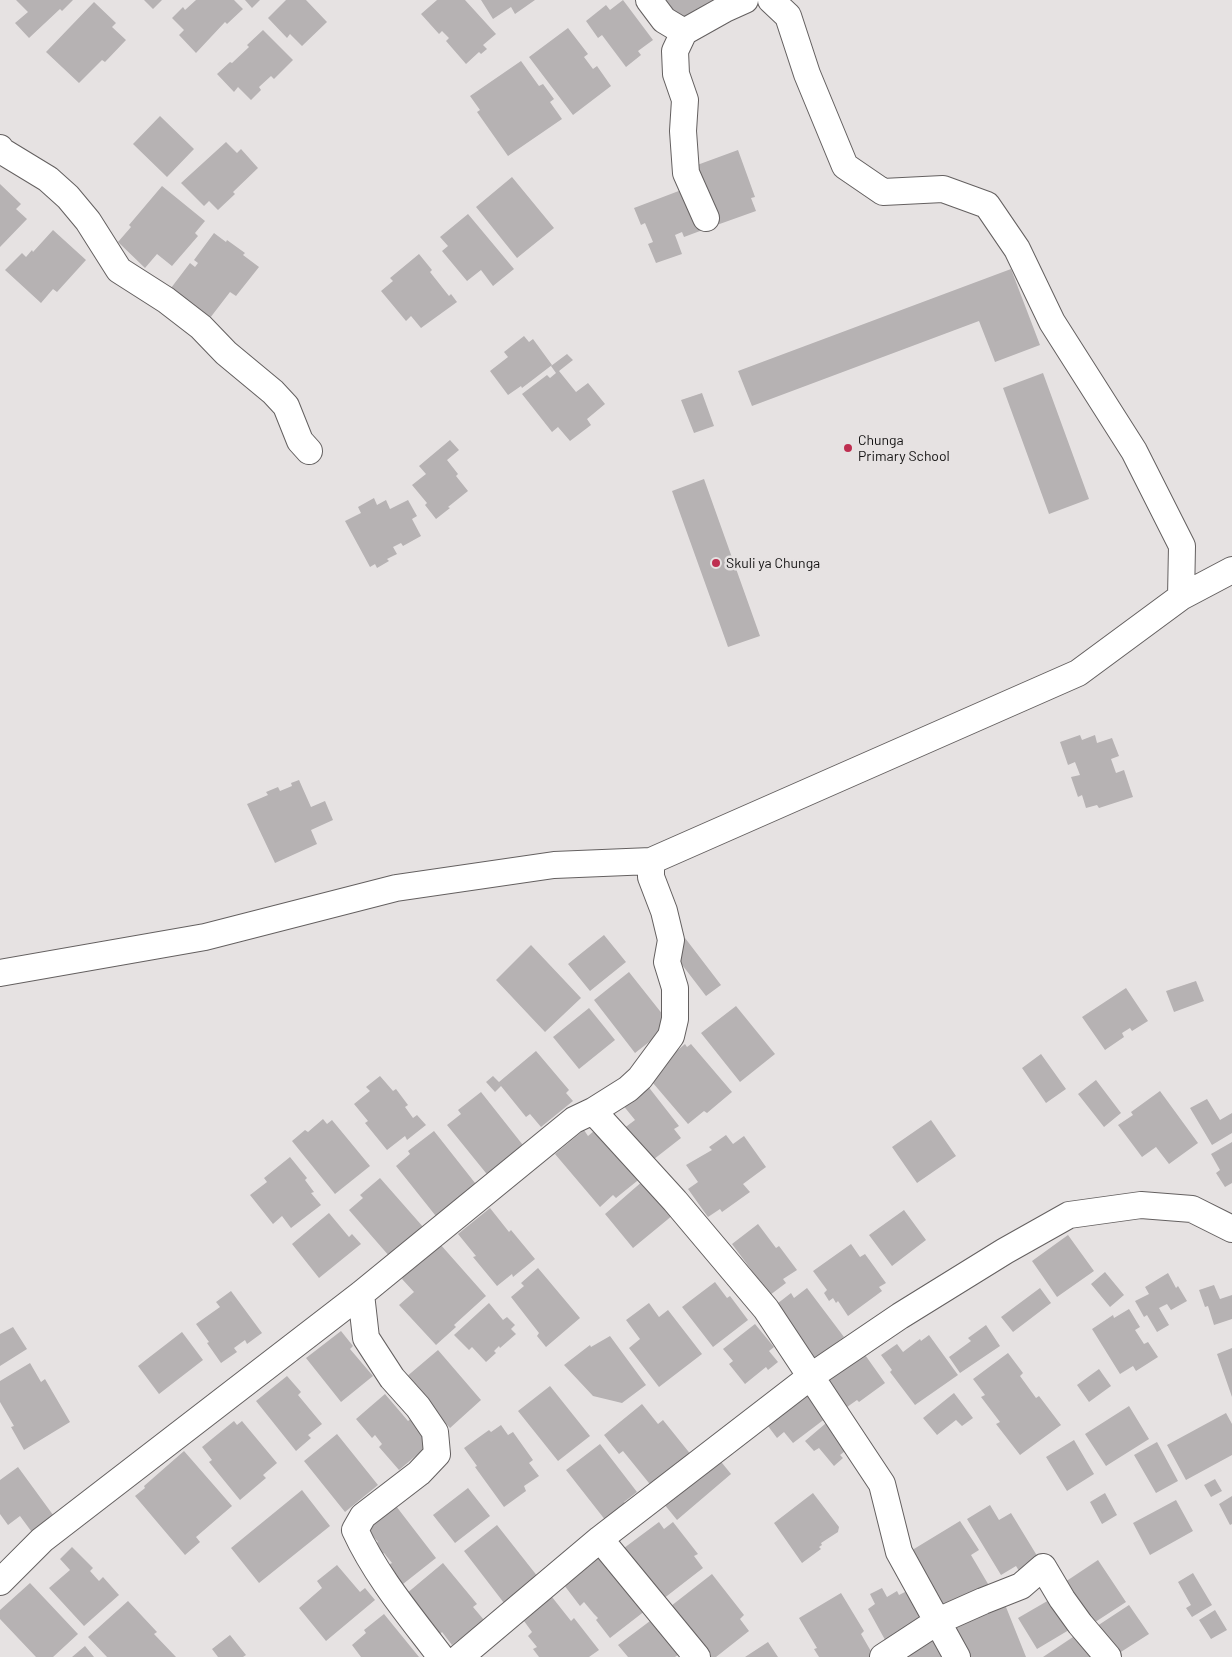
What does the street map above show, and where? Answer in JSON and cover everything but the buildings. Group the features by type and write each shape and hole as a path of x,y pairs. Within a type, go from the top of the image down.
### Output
{"street":[{"path":"649,0 664,20 684,32"},
{"path":"706,218 686,173 683,131 685,100 676,74 675,51 684,32 745,0"},
{"path":"771,0 788,16 806,74 845,166 883,192 943,189 987,205 1017,248 1052,322 1134,451 1182,546 1181,597"},
{"path":"0,148 48,178 68,198 88,221 119,270 173,305 201,327 226,353 273,392 286,406 300,441 309,451"},
{"path":"0,973 205,937 396,888 554,865 651,861 1078,673 1181,597 1232,570"},
{"path":"0,1582 42,1540 361,1294 574,1120 593,1111 628,1089 640,1078 671,1036 675,1019 676,988 667,962 671,940 664,911 651,877 651,861"},
{"path":"593,1111 675,1201 766,1310 882,1484 899,1552 957,1657"},
{"path":"460,1657 600,1539 810,1376 900,1316 1005,1251 1069,1215 1141,1205 1192,1209 1232,1229"},
{"path":"361,1294 366,1338 392,1378 418,1407 434,1432 437,1454 419,1474 362,1516 355,1530 371,1561 442,1657"},
{"path":"600,1539 697,1657"},
{"path":"883,1657 938,1621 1021,1586 1043,1568 1080,1624 1108,1657"}],"place":[{"name":"Chunga Primary School","path":"848,448"},
{"name":"Skuli ya Chunga","path":"716,563"}]}
